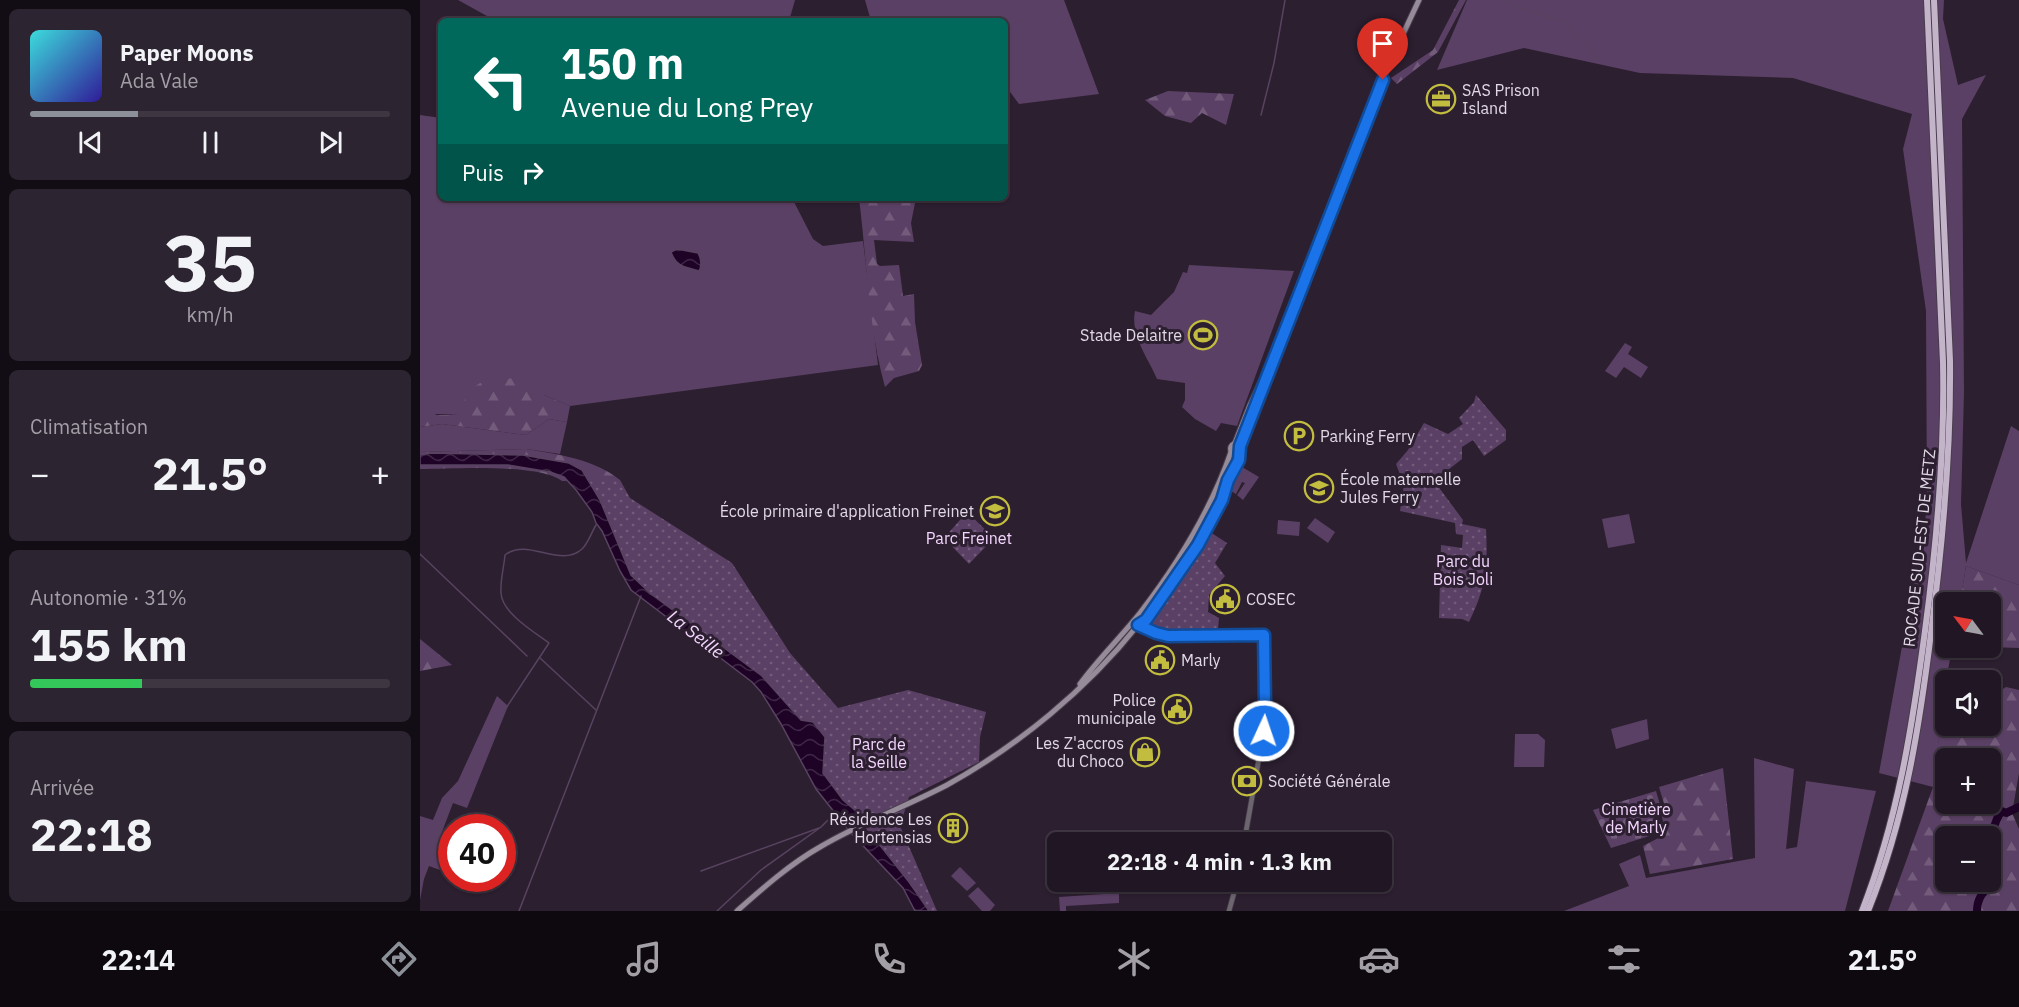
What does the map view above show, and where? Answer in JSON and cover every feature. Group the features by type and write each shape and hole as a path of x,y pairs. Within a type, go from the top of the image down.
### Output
{"highway":[{"name":"ROCADE SUD-EST DE METZ","path":"1862,911 1889,830 1907,757 1940,505 1944,415 1943,373 1927,0"},
{"name":"ROCADE SUD-EST DE METZ","path":"1869,911 1895,833 1912,766 1924,691 1946,505 1950,372 1934,0"}],"main road":[{"path":"737,911 797,861 841,835 945,786 982,764 1036,725 1091,677 1135,623 1192,535 1213,494 1231,452 1230,447 1237,444 1278,348 1389,64 1419,0"},
{"path":"1135,623 1146,620 1198,545 1222,500 1228,480 1239,460 1238,454 1241,449 1237,444"},
{"path":"1231,452 1238,454"}],"street":[{"path":"1135,623 1168,636 1264,635 1264,724 1246,832"},
{"path":"1228,911 1234,892"}],"green space":[{"path":"458,0 795,0 790,18 491,18"},
{"path":"865,0 1064,0 1099,94 1019,104 1008,89 1008,18 870,18"},
{"path":"1459,0 1466,0 1438,52 1397,84 1391,78 1433,50"},
{"path":"1467,0 1944,0 1943,19 1958,85 1986,75 1962,119 1964,392 1961,504 1966,563 2011,426 2019,431 2019,585 1966,566 1962,592 1935,592 1935,658 1950,658 1948,670 1935,670 1935,736 1939,736 1938,748 1935,748 1933,787 1879,773 1927,509 1926,311 1903,149 1912,114 1793,78 1640,73 1524,48 1437,70"},
{"path":"1168,91 1234,94 1226,125 1202,113 1191,123 1165,116 1145,100"},
{"path":"420,115 438,118 438,201 794,201 813,239 823,246 863,241 878,365 570,406 544,395 459,415 437,414 420,421"},
{"path":"859,201 915,201 911,223 914,242 874,240 877,264 880,266 899,265 903,296 914,294 915,322 922,365 919,371 894,378 885,387 871,317"},
{"name":"Stade Delaitre","path":"1189,265 1294,271 1237,426 1221,423 1216,431 1195,419 1182,407 1185,400 1185,383 1157,379 1135,329 1135,311 1151,315 1174,292 1183,272 1187,273"},
{"path":"1625,343 1632,347 1628,354 1648,367 1641,378 1624,367 1616,378 1605,371"},
{"path":"512,378 529,382 531,394 544,395 570,406 567,422 549,419 526,435 442,424 420,427 420,416 423,415 459,415 468,391 480,383"},
{"name":"Parc du Bois Joli","path":"1476,395 1506,430 1506,440 1484,456 1473,440 1462,447 1462,459 1439,477 1440,489 1463,520 1462,524 1486,529 1485,577 1469,622 1462,619 1439,618 1441,545 1462,548 1463,535 1456,534 1455,523 1400,511 1404,485 1396,464 1408,450 1424,423 1448,434 1463,424 1459,418 1474,402"},
{"path":"549,419 567,422 560,454 526,449 420,452 420,427 442,424 526,435"},
{"path":"526,449 563,455 587,462 620,480 562,481 550,475 515,469 420,469 420,452"},
{"path":"1242,467 1259,477 1243,500 1237,495 1245,483 1242,482 1236,494 1229,490"},
{"name":"Parc de la Seille","path":"588,480 620,480 630,498 732,563 790,653 838,708 908,690 986,712 980,737 979,762 909,797 900,826 937,911 929,911 864,825 857,812 843,800 823,773 825,737 801,720 762,676 651,594 631,575"},
{"name":"Parc Freinet","path":"967,512 994,538 969,564 944,538"},
{"path":"1629,514 1635,543 1608,548 1602,519"},
{"path":"1315,518 1335,532 1328,543 1307,528"},
{"path":"1278,520 1300,522 1299,536 1277,534"},
{"path":"1210,532 1227,543 1215,563 1225,576 1209,595 1208,612 1219,618 1218,629 1176,630 1174,632 1150,626 1158,608"},
{"path":"1966,566 2019,585 2019,648 2001,647 2001,592 1962,592"},
{"path":"420,639 452,665 420,671"},
{"path":"2006,687 2019,690 2019,773 2012,813 2019,829 2019,911 1888,911 1933,787 1935,770 1935,814 2001,814 2001,748 1938,748 1939,736 2001,736 2001,690"},
{"path":"497,696 508,706 467,808 453,803 449,814 438,814 438,869 429,866 420,900 420,816 433,820 442,798 458,781"},
{"path":"1647,719 1649,739 1616,749 1611,729"},
{"path":"1515,734 1538,734 1545,740 1544,767 1514,767"},
{"path":"1754,758 1794,769 1786,849 1797,847 1806,781 1876,791 1845,911 1564,911 1629,886 1619,864 1640,855 1646,878 1755,858"},
{"path":"1723,768 1733,859 1650,874 1643,846 1666,834 1661,813 1666,810 1659,787"},
{"name":"Cimetière de Marly","path":"1656,791 1664,813 1658,814 1662,832 1611,848 1593,810"},
{"path":"960,867 976,883 967,891 951,876"},
{"path":"978,887 995,905 990,911 982,911 968,896"},
{"path":"1119,893 1119,903 1066,906 1066,911 1060,911 1059,897"}],"water":[{"path":"677,249 698,253 701,262 699,271 682,266 676,261 671,252"},
{"path":"431,453 523,455 569,463 582,470 600,500 631,575 651,594 762,676 801,720 813,722 825,737 823,773 843,800 857,812 864,825 929,911 915,911 903,888 850,832 816,789 781,724 752,682 631,590 592,512 564,477 550,472 508,465 420,465 420,455"}],"waterway":[{"path":"1261,115 1274,63 1285,0"},
{"path":"1502,0 1564,22 1599,60"},
{"path":"420,890 425,869 452,798 467,782 483,743 549,643 507,608 501,593 505,555 514,550 524,549 554,555 573,554 582,549 596,525"},
{"path":"420,554 527,656"},
{"path":"519,911 641,596"},
{"path":"540,658 596,710"},
{"name":"La Seille","path":"1977,911 1979,899 1997,872 1992,845 1996,820 2002,811 2006,813 2019,807"},
{"path":"717,911 761,870 821,827 836,812"},
{"path":"701,871 819,828"}],"place":[{"name":"SAS Prison Island","path":"1441,99"},
{"name":"Stade Delaitre","path":"1203,335"},
{"name":"Parking Ferry","path":"1299,436"},
{"name":"École maternelle Jules Ferry","path":"1319,488"},
{"name":"École primaire d'application Freinet","path":"995,511"},
{"name":"COSEC","path":"1225,599"},
{"name":"Marly","path":"1160,660"},
{"name":"Police municipale","path":"1177,709"},
{"name":"Les Z'accros du Choco","path":"1145,752"},
{"name":"Société Générale","path":"1247,781"},
{"name":"Résidence Les Hortensias","path":"953,828"}],"route":[{"path":"1264,731 1264,635 1168,636 1138,625 1146,620 1198,545 1222,500 1228,480 1239,460 1240,446 1383,80"}]}
